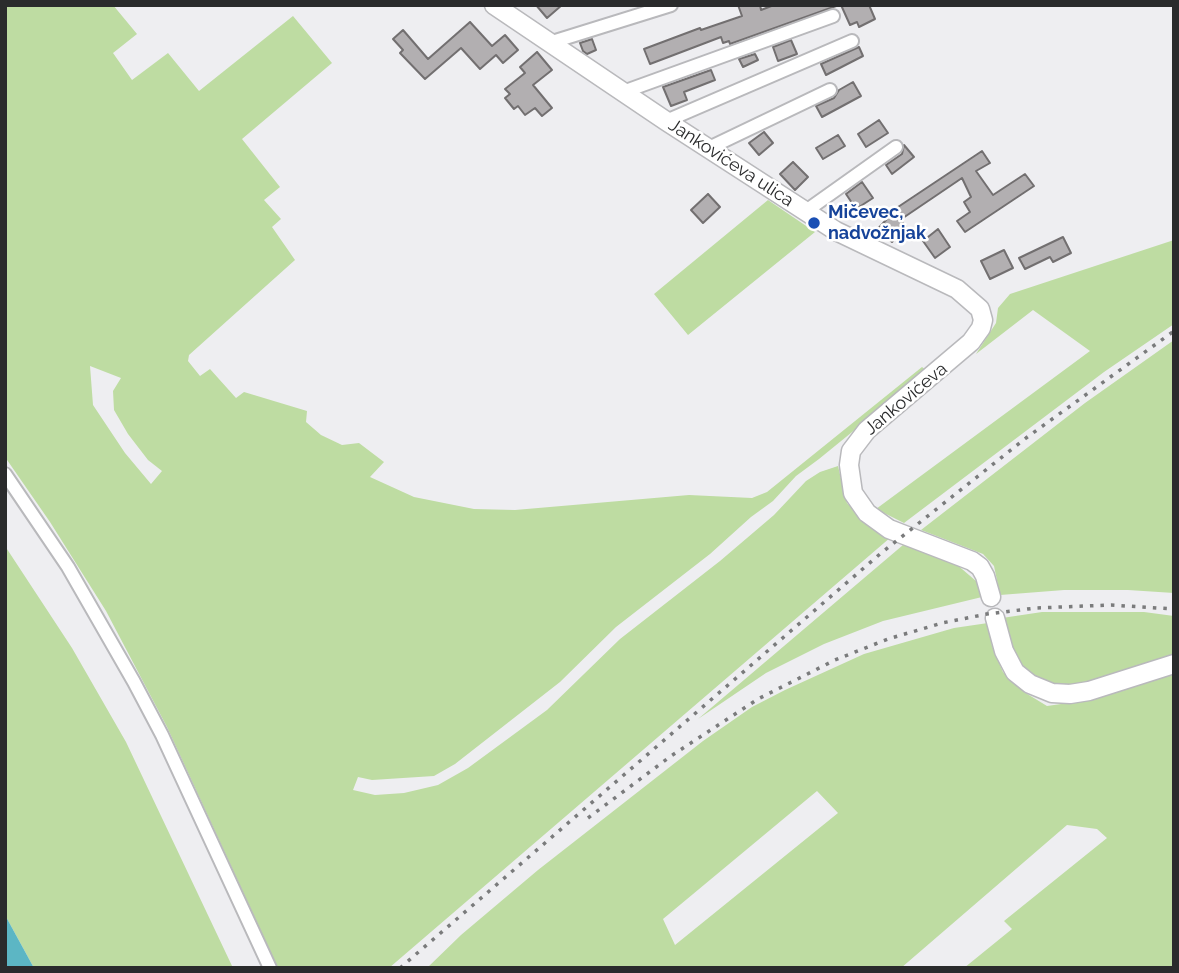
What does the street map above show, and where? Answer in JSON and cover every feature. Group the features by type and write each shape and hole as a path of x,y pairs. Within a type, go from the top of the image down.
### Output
{"main road":[{"name":"Jankovićeva ulica","path":"494,5 806,211 866,247 957,289 976,304"},
{"name":"Jankovićeva","path":"976,304 982,314 983,323 971,342 867,430 852,451 849,474 856,500 867,513 889,529 972,561 980,567 985,576 991,597"},
{"path":"995,618 1004,651 1015,672 1030,684 1052,693 1088,691 1174,664"}],"street":[{"path":"550,43 670,5"},
{"path":"623,92 833,16"},
{"path":"666,121 852,41"},
{"path":"709,148 830,90"},
{"path":"806,211 896,147"},
{"path":"5,474 68,567 134,682 162,735 270,968"}],"green space":[{"path":"5,5 113,5 137,34 113,53 132,80 168,53 199,91 293,16 332,63 242,139 280,187 264,200 281,219 272,227 295,260 189,355 188,361 200,376 210,369 236,398 244,392 307,411 306,422 321,435 342,445 359,443 384,462 370,477 414,497 474,509 515,510 689,495 752,498 767,492 922,367 927,371 796,476 773,501 710,554 616,627 560,682 455,764 434,776 372,780 358,777 353,790 375,795 404,793 438,785 468,768 547,710 620,639 720,561 774,515 806,481 820,472 838,466 847,503 867,524 891,537 389,968 278,968 167,727 106,611 5,457","holes":["90,366 121,378 113,391 114,410 148,460 162,471 151,484 125,453 93,405"]},
{"path":"768,200 815,232 688,335 654,294"},
{"path":"1174,240 1174,324 1104,372 904,523 876,509 1090,351 1033,310 976,354 996,323 998,308 1010,294"},
{"path":"1174,340 1174,593 1064,590 1000,595 994,566 983,554 921,530 1085,403"},
{"path":"903,545 955,563 976,581 981,588 982,597 883,621 824,644 766,673 698,719"},
{"path":"5,546 72,648 126,742 233,968 34,968 5,915"},
{"path":"1042,612 1144,612 1174,616 1174,655 1090,683 1073,686 1046,683 1021,667 1002,618"},
{"path":"988,623 992,646 1003,672 1024,692 1047,706 1089,700 1174,670 1174,968 964,968 1012,929 1004,921 1107,838 1097,829 1067,825 901,968 427,968 461,935 538,870 703,741 752,707 864,654 954,628","holes":["817,791 838,813 675,945 663,919"]}],"water":[{"path":"5,915 34,968 5,968"}],"building":[{"path":"536,5 562,5 547,18"},
{"path":"738,5 760,5 761,10 774,5 839,5 730,44 729,41 723,43 721,37 650,64 644,49 742,16"},
{"path":"841,5 869,5 875,19 859,27 857,22 850,25"},
{"path":"470,22 492,46 505,35 518,50 503,63 496,55 480,69 461,48 425,79 400,53 403,50 393,39 403,30 428,59"},
{"path":"592,39 596,50 587,54 580,43"},
{"path":"791,40 797,54 778,61 773,47"},
{"path":"859,47 863,56 826,75 821,64"},
{"path":"537,52 552,70 533,85 552,108 542,116 535,108 525,115 518,106 514,109 505,98 510,94 505,89 525,73 520,67"},
{"path":"755,54 758,60 743,67 739,59"},
{"path":"711,70 715,80 684,92 687,100 671,106 663,87"},
{"path":"853,82 861,96 822,117 816,106 834,98 839,90"},
{"path":"879,120 888,133 866,147 858,134"},
{"path":"764,132 773,143 759,155 749,143"},
{"path":"838,135 845,146 823,159 816,148"},
{"path":"904,145 914,157 892,174 886,165 902,154"},
{"path":"982,151 990,163 976,171 993,195 1025,174 1034,186 965,232 957,221 970,212 964,202 971,197 962,178 900,220 906,226 892,242 882,233 877,237 874,233 898,207"},
{"path":"793,162 808,177 795,190 780,174"},
{"path":"862,182 873,198 856,209 846,194"},
{"path":"708,194 720,207 703,223 691,210"},
{"path":"938,229 950,247 935,258 923,241"},
{"path":"1063,237 1071,253 1053,262 1050,257 1025,269 1019,258"},
{"path":"1004,250 1013,268 990,279 981,261"}],"railway":[{"path":"400,968 880,554 1026,438 1174,331"},
{"path":"588,818 671,756 758,699 835,660 888,639 942,623 1036,608 1111,605 1174,609"}],"place":[{"name":"Mičevec, nadvožnjak","path":"814,223"}]}
